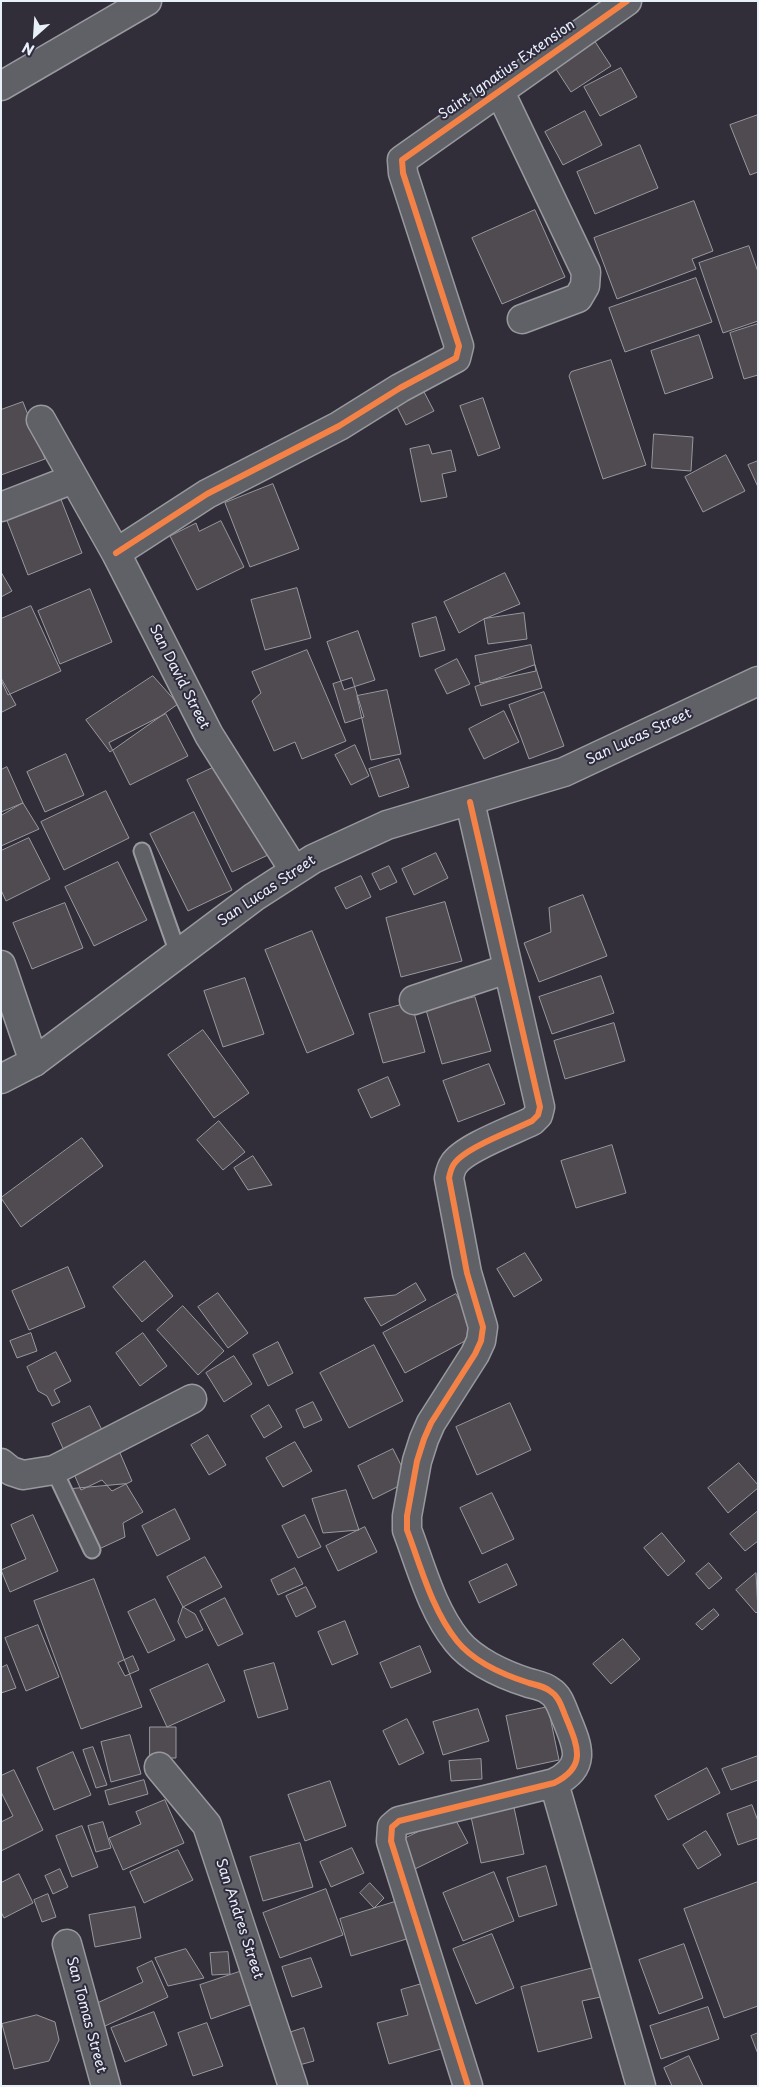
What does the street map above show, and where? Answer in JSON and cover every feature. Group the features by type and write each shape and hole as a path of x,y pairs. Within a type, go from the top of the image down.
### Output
{"street":[{"path":"1,86 147,1"},
{"name":"Saint Ignatius Extension","path":"116,553 207,494 339,426 400,388 456,358 459,346 403,173 402,160 627,1"},
{"path":"500,92 586,272 585,286 578,298 522,319"},
{"name":"San David Street","path":"41,420 116,553 209,735 294,870"},
{"path":"1,507 73,479"},
{"name":"San Lucas Street","path":"1,1080 34,1062 178,953 294,870 386,825 470,802 564,772 758,680"},
{"path":"468,2086 390,1834 392,1827 399,1821 554,1783 570,1773 577,1761 578,1749 559,1701 548,1689 513,1677 482,1661 466,1651 457,1642 445,1625 436,1606 406,1523 417,1461 424,1439 431,1423 482,1341 483,1327 467,1273 449,1178 450,1171 462,1156 532,1121 539,1110 470,802"},
{"path":"1,965 34,1062"},
{"path":"414,1000 507,969"},
{"path":"1,1464 10,1471 23,1475 54,1470 192,1399"},
{"name":"San Andres Street","path":"159,1767 207,1825 293,2086"},
{"path":"554,1783 641,2086"},
{"name":"San Tomas Street","path":"67,1944 106,2086"}],"lane":[{"path":"142,850 178,953"},
{"path":"54,1470 92,1550"}],"building":[{"path":"594,40 611,66 571,92 554,66"},
{"path":"621,68 637,97 600,116 584,87"},
{"path":"585,111 602,145 563,165 545,132"},
{"path":"758,115 758,172 750,175 730,125"},
{"path":"640,145 658,188 595,214 577,172"},
{"path":"694,201 713,251 692,259 696,269 617,299 594,238"},
{"path":"535,210 565,277 502,304 472,238"},
{"path":"749,246 758,272 758,321 723,333 699,263"},
{"path":"696,278 712,322 625,352 609,308"},
{"path":"758,324 758,375 744,379 730,333"},
{"path":"699,335 713,378 665,394 651,351"},
{"path":"611,360 646,465 603,479 569,376 571,372"},
{"path":"423,390 434,411 406,425 395,403"},
{"path":"483,398 500,448 478,456 460,406"},
{"path":"23,402 45,459 1,475 1,410"},
{"path":"654,434 693,437 691,471 652,468"},
{"path":"429,445 432,454 451,450 456,471 442,474 447,497 421,502 410,449"},
{"path":"726,455 745,491 703,512 685,477"},
{"path":"758,461 758,487 748,465"},
{"path":"273,484 299,549 250,567 225,503"},
{"path":"60,497 82,553 28,575 6,518"},
{"path":"221,521 244,567 197,590 170,536 196,523 199,531"},
{"path":"1,572 12,591 1,597"},
{"path":"505,573 520,604 484,619 459,633 444,602"},
{"path":"297,588 311,638 265,650 251,600"},
{"path":"90,589 112,642 60,664 38,611"},
{"path":"31,606 61,671 8,695 1,680 1,619"},
{"path":"524,613 527,639 488,644 484,619"},
{"path":"436,617 445,650 420,657 412,624"},
{"path":"358,631 375,680 344,690 327,642"},
{"path":"531,645 536,671 480,683 475,656"},
{"path":"307,650 346,741 302,759 295,742 274,751 252,701 261,693 252,672"},
{"path":"457,659 470,684 447,694 435,670"},
{"path":"535,665 542,688 481,706 475,687"},
{"path":"153,676 178,704 110,752 86,720"},
{"path":"1,678 16,705 2,712 1,710"},
{"path":"352,678 364,717 345,723 333,684"},
{"path":"387,690 401,754 371,760 357,696"},
{"path":"544,692 564,746 529,759 509,705"},
{"path":"504,711 519,742 484,759 469,729"},
{"path":"166,714 188,756 130,785 109,743"},
{"path":"355,745 369,776 351,785 335,755"},
{"path":"66,754 84,795 45,812 27,772"},
{"path":"399,759 409,787 379,797 369,769"},
{"path":"223,763 268,855 232,872 187,780"},
{"path":"7,767 23,803 1,812 1,770"},
{"path":"106,791 129,838 64,870 41,822"},
{"path":"23,803 39,829 1,846 1,816"},
{"path":"194,812 232,890 188,911 150,834"},
{"path":"29,838 50,879 6,901 1,890 1,851"},
{"path":"436,853 448,878 414,895 402,869"},
{"path":"118,862 147,920 94,946 65,887"},
{"path":"389,866 397,882 380,890 372,874"},
{"path":"361,876 371,897 346,909 335,888"},
{"path":"583,895 607,956 539,982 524,943 551,932 549,908"},
{"path":"445,902 462,961 401,977 386,918"},
{"path":"65,903 83,948 32,969 13,923"},
{"path":"312,931 354,1034 307,1053 265,950"},
{"path":"601,976 614,1013 552,1034 539,997"},
{"path":"245,978 264,1034 223,1047 204,991"},
{"path":"475,997 491,1051 442,1064 426,1010"},
{"path":"411,1002 425,1052 383,1063 369,1014"},
{"path":"614,1023 625,1061 565,1079 554,1041"},
{"path":"203,1030 249,1093 214,1118 168,1055"},
{"path":"489,1064 505,1104 458,1122 443,1081"},
{"path":"388,1077 400,1105 371,1118 358,1090"},
{"path":"219,1121 245,1152 223,1170 197,1140"},
{"path":"82,1138 103,1166 21,1227 1,1198"},
{"path":"612,1145 626,1193 576,1208 561,1161"},
{"path":"253,1156 272,1185 248,1190 234,1168"},
{"path":"525,1253 542,1280 514,1297 497,1269"},
{"path":"145,1261 173,1296 142,1322 113,1287"},
{"path":"68,1267 85,1307 29,1330 12,1291"},
{"path":"416,1283 426,1300 381,1326 364,1298 395,1295"},
{"path":"218,1293 248,1333 228,1348 198,1307"},
{"path":"456,1294 478,1334 405,1373 383,1333"},
{"path":"183,1306 224,1351 198,1375 157,1330"},
{"path":"31,1333 37,1351 17,1358 10,1341"},
{"path":"143,1333 167,1366 140,1386 116,1353"},
{"path":"278,1342 293,1373 268,1386 253,1355"},
{"path":"374,1345 403,1401 349,1428 320,1373"},
{"path":"56,1352 71,1381 54,1390 60,1402 52,1406 47,1396 38,1391 27,1367"},
{"path":"234,1356 252,1384 224,1402 206,1373"},
{"path":"313,1402 322,1420 304,1428 296,1410"},
{"path":"510,1403 531,1450 477,1475 456,1427"},
{"path":"269,1405 282,1427 264,1438 251,1416"},
{"path":"90,1406 105,1436 66,1455 52,1424"},
{"path":"208,1435 226,1465 209,1475 191,1445"},
{"path":"295,1442 312,1471 283,1487 266,1458"},
{"path":"393,1449 409,1481 373,1499 358,1466"},
{"path":"120,1453 132,1481 112,1491 102,1480 81,1490 74,1474"},
{"path":"739,1463 758,1485 758,1488 728,1513 708,1488"},
{"path":"126,1484 143,1512 123,1523 125,1537 99,1549 71,1489"},
{"path":"346,1490 359,1530 323,1533 312,1499"},
{"path":"492,1493 514,1539 482,1554 460,1508"},
{"path":"175,1509 190,1539 157,1556 142,1526"},
{"path":"758,1511 758,1541 745,1551 730,1534"},
{"path":"33,1515 58,1571 10,1592 1,1570 26,1559 11,1525"},
{"path":"305,1515 321,1547 298,1558 282,1526"},
{"path":"365,1527 377,1552 338,1571 326,1546"},
{"path":"662,1533 685,1561 668,1576 644,1548"},
{"path":"205,1557 222,1587 183,1607 167,1577"},
{"path":"709,1563 722,1578 709,1589 696,1574"},
{"path":"507,1564 517,1585 479,1603 469,1582"},
{"path":"295,1568 303,1584 278,1595 271,1580"},
{"path":"756,1573 758,1611 756,1613 736,1590"},
{"path":"94,1579 142,1707 81,1729 34,1601"},
{"path":"306,1587 316,1607 296,1617 286,1596"},
{"path":"225,1598 243,1634 218,1646 200,1611"},
{"path":"155,1599 175,1640 148,1653 128,1612"},
{"path":"183,1607 195,1614 203,1630 186,1638 178,1622"},
{"path":"714,1609 719,1615 702,1630 696,1624"},
{"path":"345,1621 358,1654 332,1665 318,1632"},
{"path":"38,1625 59,1677 26,1691 5,1638"},
{"path":"623,1639 640,1659 611,1684 593,1664"},
{"path":"420,1646 431,1672 391,1688 380,1663"},
{"path":"133,1656 139,1670 125,1676 118,1663"},
{"path":"274,1663 288,1709 258,1718 244,1671"},
{"path":"208,1664 225,1701 167,1727 150,1690"},
{"path":"7,1665 16,1688 1,1693 1,1668"},
{"path":"548,1707 559,1760 517,1769 506,1716"},
{"path":"478,1709 489,1741 443,1755 433,1722"},
{"path":"407,1719 424,1753 399,1765 383,1731"},
{"path":"150,1727 176,1727 176,1758 150,1758"},
{"path":"130,1735 141,1774 111,1782 101,1742"},
{"path":"93,1747 107,1785 96,1788 83,1750"},
{"path":"73,1752 91,1795 54,1810 37,1768"},
{"path":"758,1756 758,1780 731,1790 722,1769"},
{"path":"481,1759 482,1779 451,1781 449,1761"},
{"path":"707,1768 720,1793 668,1820 655,1796"},
{"path":"14,1770 43,1830 1,1851 1,1822 13,1816 1,1792 1,1776"},
{"path":"144,1780 148,1794 109,1805 105,1791"},
{"path":"330,1781 346,1826 305,1841 288,1795"},
{"path":"165,1800 184,1843 123,1870 109,1838 141,1824 136,1812"},
{"path":"513,1803 524,1854 481,1863 470,1812"},
{"path":"752,1805 758,1821 758,1838 738,1845 727,1814"},
{"path":"453,1815 468,1843 415,1869 400,1841"},
{"path":"103,1822 111,1848 96,1852 88,1826"},
{"path":"82,1826 98,1867 72,1877 56,1836"},
{"path":"706,1831 721,1855 698,1869 683,1845"},
{"path":"300,1843 313,1887 263,1901 250,1857"},
{"path":"352,1848 364,1873 331,1887 320,1862"},
{"path":"178,1850 193,1880 144,1903 130,1872"},
{"path":"546,1866 557,1905 519,1917 507,1878"},
{"path":"60,1869 68,1887 53,1894 45,1876"},
{"path":"494,1872 514,1921 463,1941 443,1893"},
{"path":"19,1874 33,1903 4,1918 1,1912 1,1883"},
{"path":"758,1882 758,2006 724,2018 684,1909"},
{"path":"370,1883 384,1898 374,1908 360,1893"},
{"path":"326,1889 343,1935 280,1958 263,1913"},
{"path":"48,1894 56,1917 42,1922 34,1900"},
{"path":"401,1900 413,1937 351,1956 340,1919"},
{"path":"135,1907 141,1938 95,1947 89,1915"},
{"path":"492,1934 514,1988 476,2004 453,1949"},
{"path":"684,1944 703,1998 659,2014 639,1960"},
{"path":"186,1949 204,1978 168,1986 155,1958"},
{"path":"228,1952 230,1974 212,1975 210,1953"},
{"path":"311,1958 322,1987 292,1997 282,1967"},
{"path":"152,1961 168,1997 105,2026 95,2004 143,1982 137,1968"},
{"path":"597,1967 605,1996 582,2001 592,2038 538,2052 521,1987"},
{"path":"242,1971 253,2004 211,2019 200,1985"},
{"path":"432,1981 451,2046 389,2064 377,2023 408,2015 401,1990"},
{"path":"708,2007 719,2039 661,2059 650,2026"},
{"path":"154,2012 167,2045 125,2062 111,2028"},
{"path":"37,2015 55,2022 59,2040 49,2061 14,2069 2,2024"},
{"path":"207,2023 223,2066 193,2076 178,2033"},
{"path":"304,2028 314,2061 288,2068 279,2036"},
{"path":"758,2033 758,2054 751,2036"},
{"path":"689,2056 703,2086 672,2086 664,2068"}],"cycle path":[{"path":"116,553 207,494 339,426 400,388 456,358 459,346 403,173 402,160 627,1"},
{"path":"468,2086 391,1841 392,1827 399,1821 554,1783 571,1770 576,1763 577,1756 574,1739 560,1704 548,1689 519,1680 480,1661 457,1641 448,1629 434,1602 407,1530 407,1516 417,1461 424,1439 431,1423 475,1354 481,1341 483,1327 467,1273 449,1178 451,1171 459,1158 468,1152 532,1121 538,1115 540,1107 470,802"}]}
